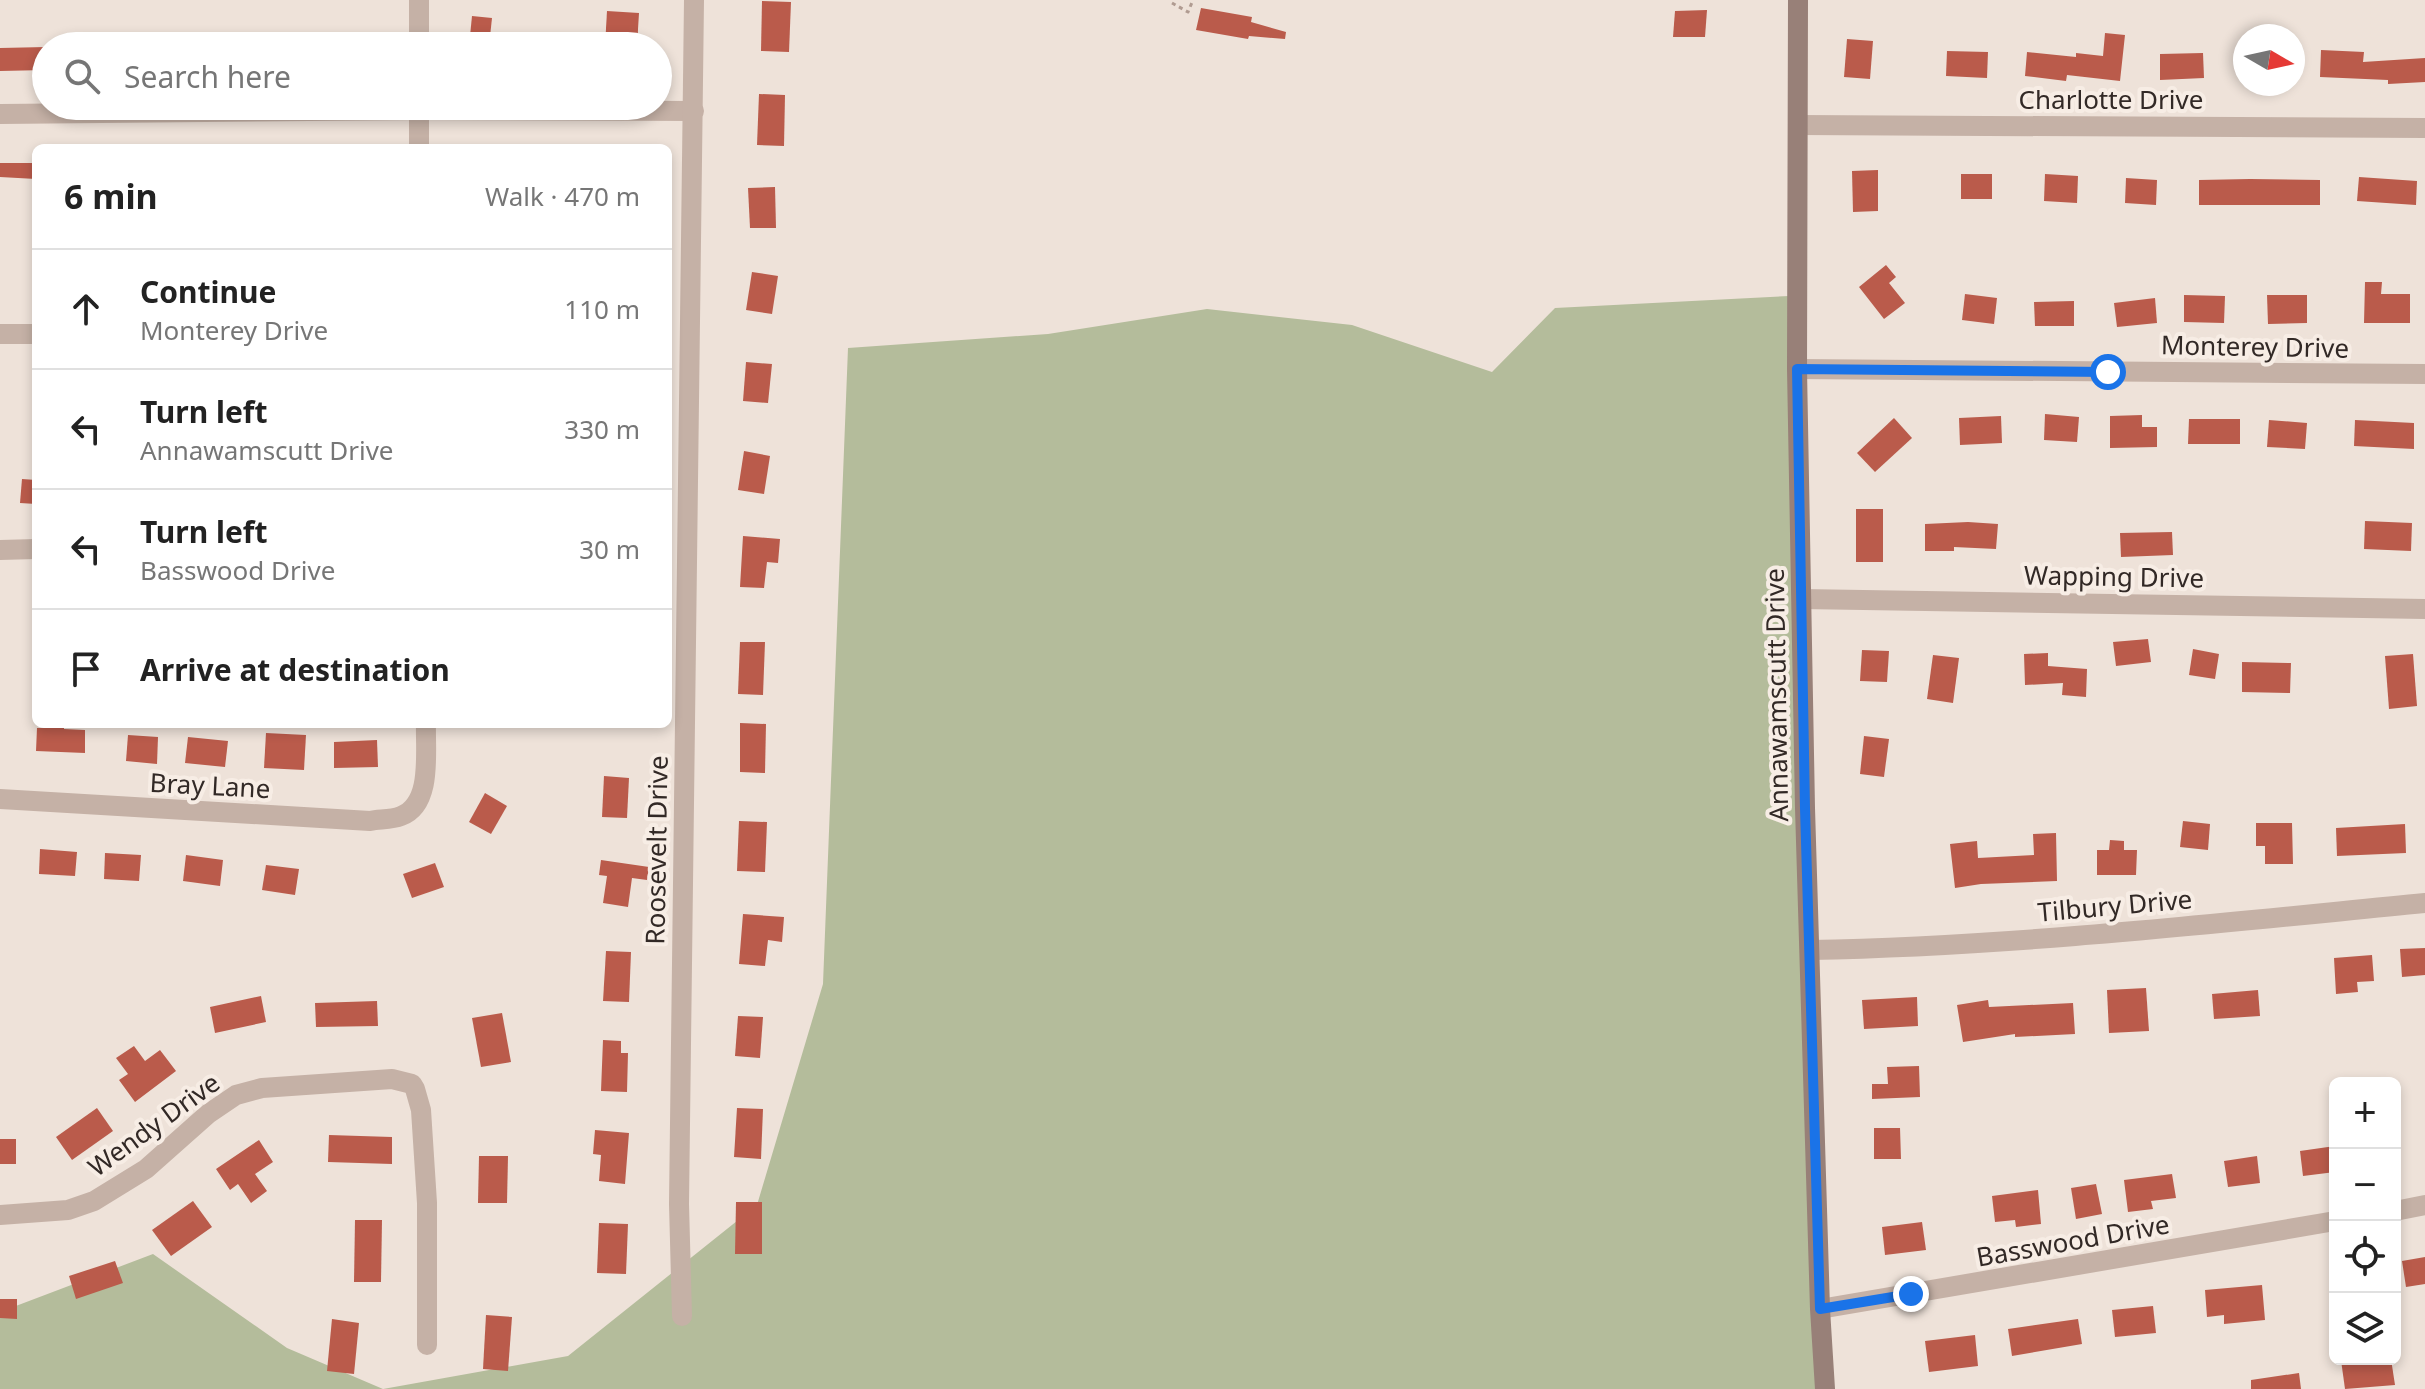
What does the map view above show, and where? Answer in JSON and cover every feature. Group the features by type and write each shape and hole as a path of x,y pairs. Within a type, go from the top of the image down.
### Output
{"street":[{"path":"419,0 419,32"},
{"name":"Roosevelt Drive","path":"682,1316 679,1204 694,0"},
{"name":"Annawamscutt Drive","path":"1798,0 1797,369 1801,599 1820,1309 1825,1389"},
{"path":"672,111 694,111"},
{"path":"0,114 32,114"},
{"path":"419,120 419,144"},
{"name":"Charlotte Drive","path":"1798,125 2425,128"},
{"path":"0,334 32,334"},
{"name":"Monterey Drive","path":"1797,369 2425,374"},
{"path":"0,550 32,549"},
{"name":"Wapping Drive","path":"1801,599 2425,609"},
{"name":"Bray Lane","path":"0,799 370,821 404,815 413,808 424,784 426,728"},
{"name":"Tilbury Drive","path":"1810,950 1915,948 2019,941 2425,903"},
{"name":"Wendy Drive","path":"0,1215 68,1210 94,1201 146,1169 208,1114 236,1095 262,1088 392,1079 403,1081 415,1089 421,1110 427,1203 427,1345"},
{"path":"2401,1210 2425,1205"},
{"name":"Basswood Drive","path":"1820,1309 2329,1222"}],"path":[{"path":"1172,3 1188,12 1193,0"}],"green space":[{"path":"1789,296 1818,1389 383,1389 568,1356 757,1205 823,984 848,348 1048,334 1207,309 1352,325 1492,372 1555,308"},
{"path":"153,1254 287,1348 383,1389 0,1389 0,1312"}],"building":[{"path":"762,1 791,2 789,52 761,51"},
{"path":"1201,8 1252,17 1251,22 1286,32 1285,39 1249,36 1248,39 1196,30"},
{"path":"1707,10 1705,37 1673,37 1675,11"},
{"path":"607,11 639,13 638,32 606,32"},
{"path":"472,16 492,18 490,32 470,32"},
{"path":"2105,33 2125,35 2120,81 2067,75 2066,81 2025,76 2027,52 2076,57 2076,53 2103,56"},
{"path":"1847,39 1873,41 1870,79 1844,77"},
{"path":"32,47 32,70 0,71 0,48"},
{"path":"2321,50 2364,52 2363,62 2425,58 2425,82 2388,84 2388,80 2320,77"},
{"path":"1947,51 1988,52 1987,78 1946,76"},
{"path":"2203,53 2204,78 2160,80 2160,54"},
{"path":"759,94 785,95 784,146 757,145"},
{"path":"0,163 32,163 32,179 0,177"},
{"path":"1878,170 1878,211 1853,212 1852,171"},
{"path":"1961,174 1992,174 1992,199 1961,199"},
{"path":"2045,174 2078,176 2077,203 2044,201"},
{"path":"2359,177 2417,181 2416,205 2357,201"},
{"path":"2126,178 2157,180 2156,205 2125,203"},
{"path":"2199,180 2320,180 2320,205 2199,205"},
{"path":"775,187 776,228 750,228 748,188"},
{"path":"1886,265 1896,277 1889,283 1905,303 1884,319 1859,287"},
{"path":"752,272 778,276 772,314 746,310"},
{"path":"2365,282 2382,282 2381,294 2410,294 2410,323 2364,323"},
{"path":"1965,294 1997,298 1994,324 1962,320"},
{"path":"2184,295 2225,296 2224,323 2184,322"},
{"path":"2267,295 2307,295 2307,323 2268,324"},
{"path":"2155,298 2157,323 2117,327 2114,303"},
{"path":"2074,301 2074,326 2035,326 2034,302"},
{"path":"746,362 772,364 768,403 743,401"},
{"path":"2045,414 2079,417 2077,442 2044,440"},
{"path":"2142,415 2142,427 2157,427 2157,447 2110,448 2110,416"},
{"path":"2001,416 2002,443 1960,445 1959,418"},
{"path":"1894,418 1912,438 1875,472 1857,453"},
{"path":"2189,419 2240,419 2240,444 2188,444"},
{"path":"2269,420 2307,423 2305,449 2267,447"},
{"path":"2355,420 2414,423 2414,449 2354,446"},
{"path":"744,451 770,456 764,494 738,490"},
{"path":"22,479 32,480 32,504 20,503"},
{"path":"1856,509 1883,509 1883,562 1856,562"},
{"path":"2365,521 2412,523 2411,551 2364,549"},
{"path":"1925,524 1998,524 1996,549 1954,547 1954,551 1925,551"},
{"path":"2172,532 2173,555 2121,557 2120,533"},
{"path":"743,536 780,539 778,563 767,562 764,588 740,587"},
{"path":"2148,639 2151,662 2116,666 2113,642"},
{"path":"740,642 765,642 763,695 738,694"},
{"path":"2193,649 2219,654 2215,679 2189,675"},
{"path":"1862,650 1889,651 1887,682 1860,681"},
{"path":"2048,653 2048,666 2087,669 2086,697 2062,695 2063,683 2025,685 2024,654"},
{"path":"2413,654 2417,706 2389,709 2385,656"},
{"path":"1933,655 1959,658 1953,703 1927,699"},
{"path":"2242,662 2291,663 2290,693 2242,692"},
{"path":"740,723 766,724 765,773 740,772"},
{"path":"37,728 85,730 85,753 36,751"},
{"path":"266,733 306,735 304,770 264,768"},
{"path":"128,735 158,737 157,764 126,761"},
{"path":"1864,736 1889,739 1884,777 1860,774"},
{"path":"188,737 228,741 225,767 185,763"},
{"path":"377,740 378,767 334,768 334,742"},
{"path":"604,776 629,778 627,818 602,817"},
{"path":"485,793 507,806 491,834 469,822"},
{"path":"739,821 767,822 765,872 737,871"},
{"path":"2183,821 2210,824 2208,850 2180,847"},
{"path":"2256,823 2292,823 2293,864 2265,864 2265,846 2256,846"},
{"path":"2405,824 2406,853 2337,856 2336,828"},
{"path":"2056,833 2057,881 1955,888 1950,844 1977,841 1978,858 2034,855 2033,834"},
{"path":"2110,840 2124,841 2124,850 2137,850 2136,875 2097,875 2097,850 2109,850"},
{"path":"40,849 77,852 75,876 39,874"},
{"path":"105,853 141,855 139,881 104,879"},
{"path":"186,855 223,860 220,886 183,881"},
{"path":"601,860 649,867 647,880 632,878 628,907 603,903 607,876 599,875"},
{"path":"435,863 444,887 412,898 403,874"},
{"path":"266,865 299,869 295,895 262,890"},
{"path":"743,914 784,917 782,942 768,940 765,966 739,964"},
{"path":"2425,948 2425,975 2402,977 2400,949"},
{"path":"606,951 631,952 629,1002 603,1001"},
{"path":"2372,955 2374,981 2357,982 2358,992 2336,994 2334,958"},
{"path":"2146,988 2149,1031 2109,1033 2107,990"},
{"path":"2258,990 2260,1016 2214,1019 2212,994"},
{"path":"261,996 266,1022 215,1033 210,1007"},
{"path":"1917,997 1918,1026 1864,1029 1862,1000"},
{"path":"1988,1000 1989,1007 2073,1003 2075,1034 2015,1037 2015,1034 1963,1042 1957,1005"},
{"path":"377,1001 378,1026 316,1027 315,1003"},
{"path":"502,1013 511,1062 481,1067 472,1018"},
{"path":"738,1016 763,1017 760,1058 735,1056"},
{"path":"603,1040 621,1041 621,1053 628,1053 627,1092 601,1091"},
{"path":"134,1046 145,1061 160,1050 176,1071 135,1102 119,1080 128,1074 116,1058"},
{"path":"1919,1066 1920,1097 1872,1099 1872,1084 1888,1084 1887,1067"},
{"path":"97,1108 113,1131 72,1160 56,1137"},
{"path":"737,1108 763,1109 761,1159 734,1157"},
{"path":"1874,1128 1900,1128 1901,1159 1874,1159"},
{"path":"595,1130 629,1133 625,1184 599,1181 601,1155 593,1154"},
{"path":"329,1135 392,1137 392,1164 328,1162"},
{"path":"0,1139 16,1139 16,1164 0,1164"},
{"path":"259,1140 273,1162 255,1174 267,1191 251,1203 238,1184 230,1190 216,1169"},
{"path":"2329,1147 2329,1173 2303,1176 2300,1151"},
{"path":"479,1156 508,1156 507,1203 478,1203"},
{"path":"2257,1156 2260,1183 2228,1187 2224,1161"},
{"path":"2172,1174 2176,1198 2151,1201 2153,1209 2128,1212 2124,1180"},
{"path":"2096,1184 2102,1214 2076,1219 2071,1188"},
{"path":"2038,1190 2041,1224 2016,1227 2015,1220 1995,1222 1992,1196"},
{"path":"193,1201 212,1227 171,1256 152,1230"},
{"path":"736,1202 762,1202 762,1254 735,1254"},
{"path":"355,1220 382,1220 381,1282 354,1282"},
{"path":"1922,1222 1926,1250 1885,1255 1882,1227"},
{"path":"599,1223 628,1224 626,1274 597,1273"},
{"path":"2425,1257 2425,1284 2406,1287 2402,1261"},
{"path":"115,1261 123,1283 76,1299 69,1276"},
{"path":"2262,1285 2265,1320 2224,1324 2224,1315 2207,1317 2205,1290"},
{"path":"0,1299 17,1299 17,1319 0,1318"},
{"path":"2153,1306 2156,1333 2115,1337 2112,1310"},
{"path":"486,1315 512,1317 508,1371 483,1369"},
{"path":"332,1319 359,1323 354,1374 327,1371"},
{"path":"2078,1319 2082,1344 2012,1356 2008,1329"},
{"path":"1975,1335 1978,1366 1929,1372 1925,1341"},
{"path":"2342,1365 2392,1365 2395,1385 2345,1389"},
{"path":"2299,1373 2301,1389 2251,1389 2251,1380"}],"route":[{"path":"1911,1294 1820,1309 1805,808 1797,369 2108,372"}]}
